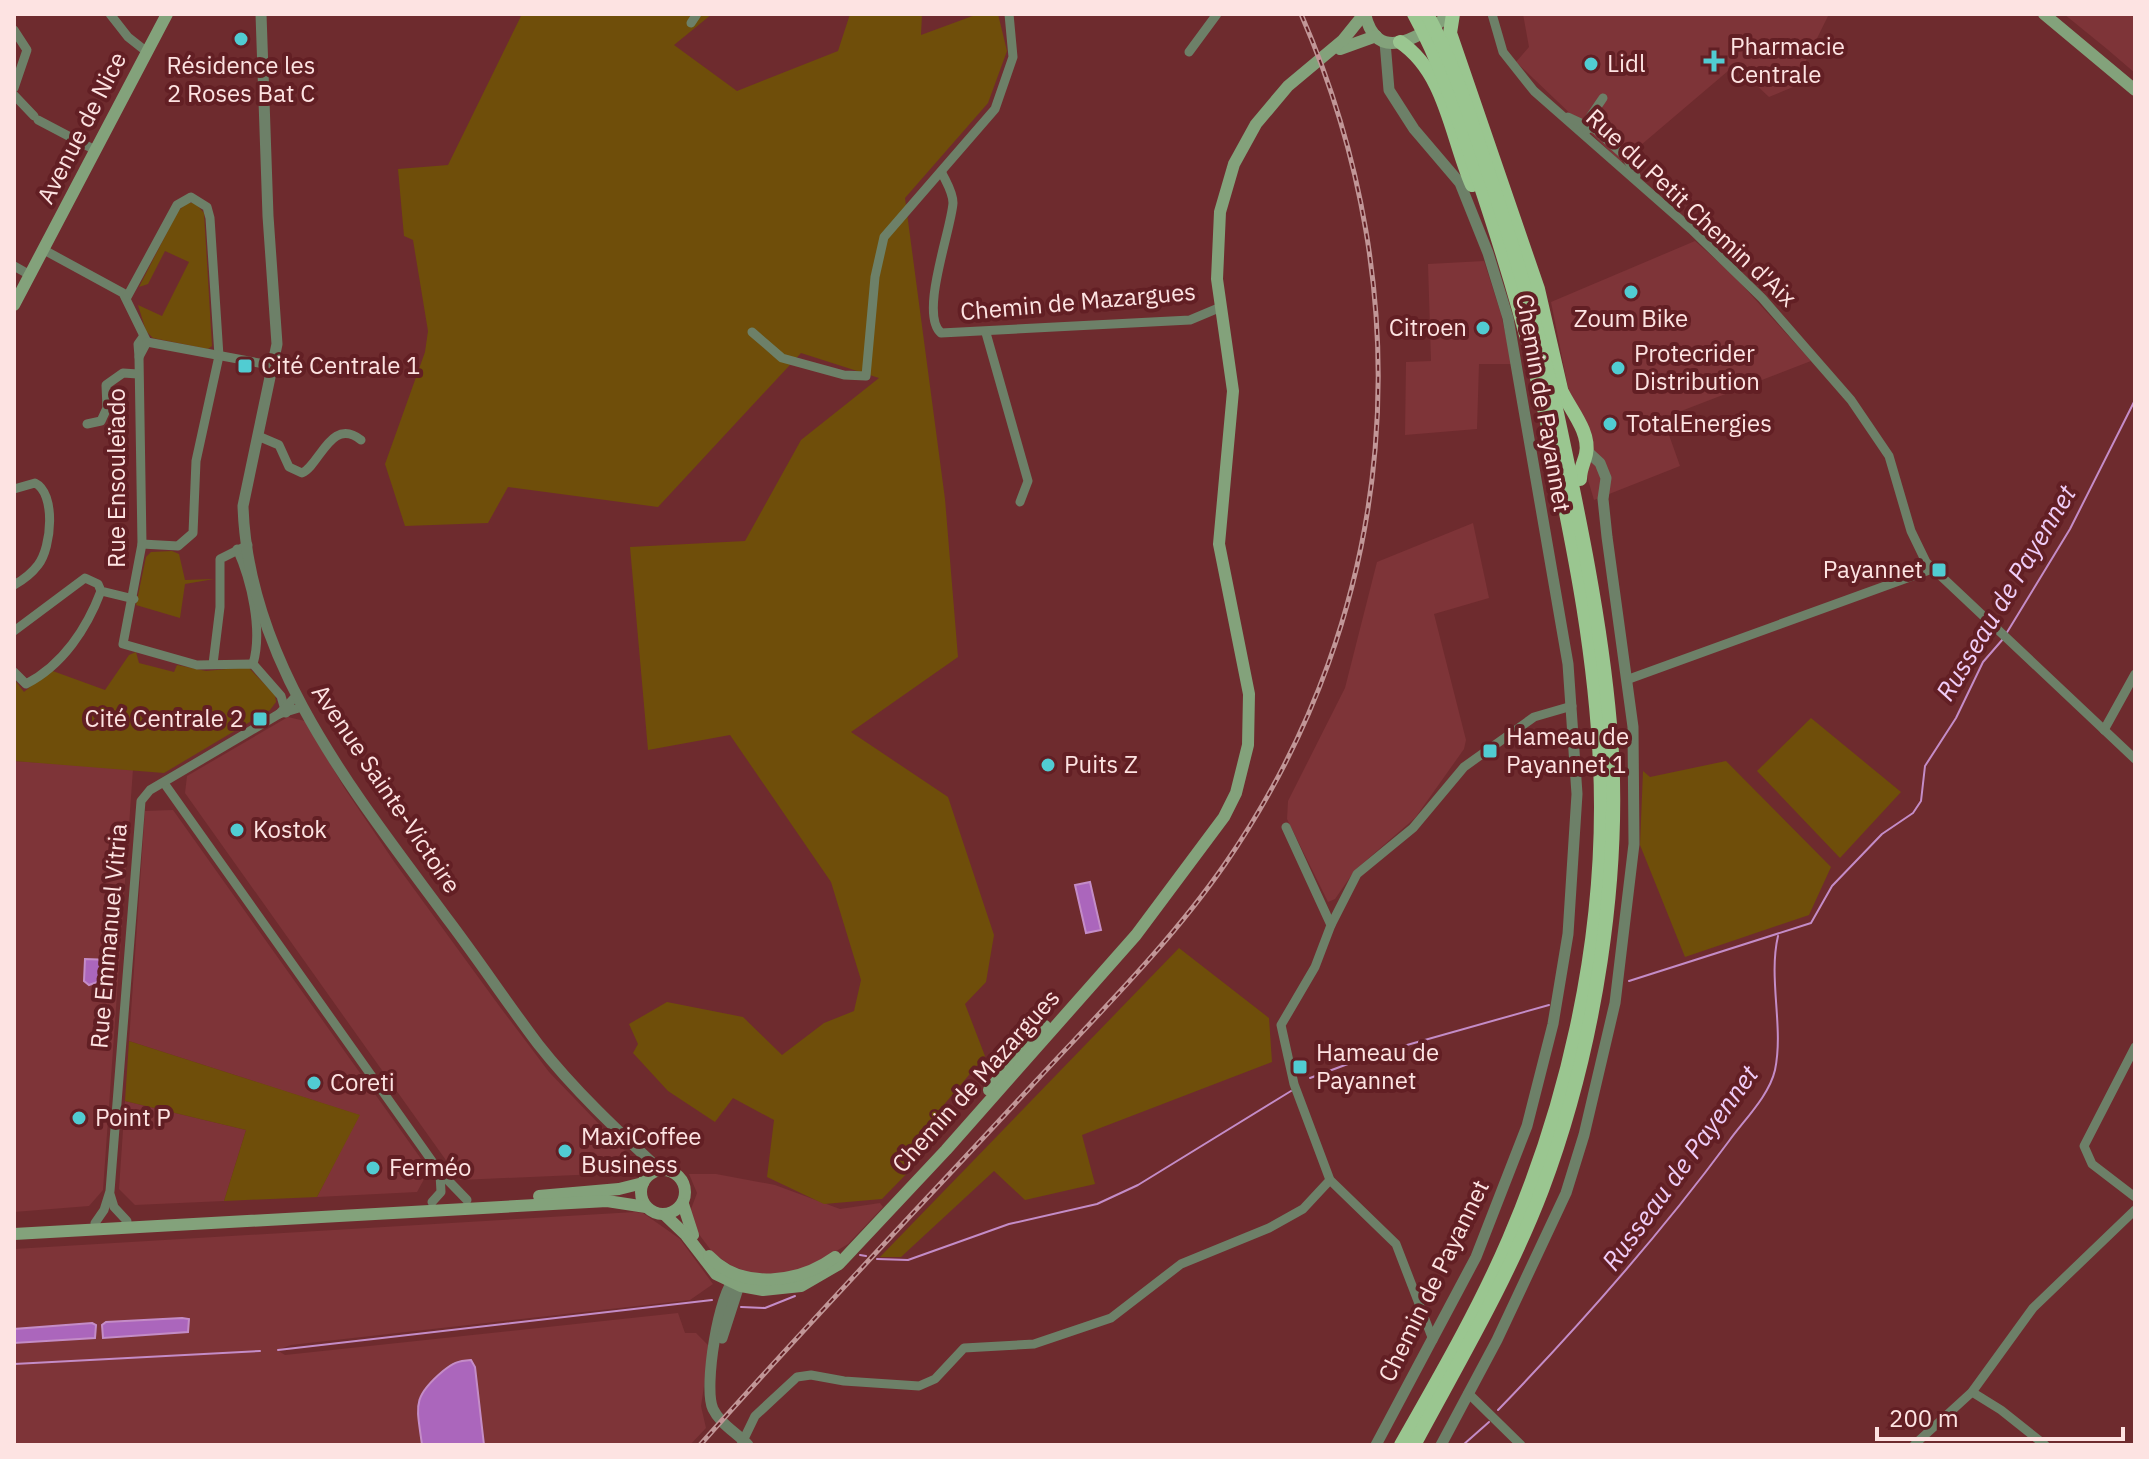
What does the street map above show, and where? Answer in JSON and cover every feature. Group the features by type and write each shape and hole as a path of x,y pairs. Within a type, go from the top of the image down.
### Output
{"highway":[{"path":"1414,14 1436,45 1468,111 1522,271 1550,379 1588,572 1610,725"},
{"path":"1401,1445 1502,1255 1532,1180 1574,1037 1590,955 1601,811 1592,676 1565,503 1522,311 1427,14"},
{"path":"1414,1445 1519,1246 1543,1187 1571,1095 1593,1002 1605,914 1610,833 1608,648 1580,479 1538,289 1450,33 1452,14"},
{"path":"1387,40 1420,56 1432,78 1464,165 1508,267"},
{"path":"1562,392 1578,418 1587,451 1580,466 1580,479"}],"main road":[{"name":"Avenue de Nice","path":"14,305 167,14"},
{"path":"1364,14 1387,40"},
{"name":"Chemin de Mazargues","path":"737,1281 781,1280 810,1272 869,1231 1019,1053 1190,867 1230,805 1248,745 1249,694 1219,544 1233,391 1221,307 1216,240 1234,164 1269,106 1343,40 1364,14"},
{"name":"Chemin de Mazargues","path":"1307,70 1351,43 1411,40 1452,14"},
{"path":"2044,14 2135,90"},
{"path":"14,1227 586,1193 672,1172 681,1179 686,1190 683,1204 685,1220 706,1253 737,1281"},
{"path":"646,1207 641,1195 651,1176"},
{"path":"14,1234 607,1201 646,1207 665,1215 686,1235 710,1267 737,1281"},
{"path":"665,1215 683,1204"}],"street":[{"name":"Avenue Sainte-Victoire","path":"261,14 268,216 277,307 275,366 244,493 242,547 263,614 302,707 380,827 539,1045 636,1147 651,1176"},
{"path":"752,332 782,358 844,375 866,376 875,277 884,237 995,109 1013,57 1009,14"},
{"path":"1189,52 1217,14"},
{"name":"Rue du Petit Chemin d'Aix","path":"1492,14 1510,65 1557,112 1762,298 1851,400 1889,456 1915,543 1932,569 2135,759"},
{"path":"115,16 128,37 147,52"},
{"path":"14,30 27,50 14,88"},
{"name":"Chemin de Payannet","path":"1376,1445 1476,1257 1508,1182 1535,1098 1553,1024 1568,934 1576,840 1572,706 1560,611 1533,474 1508,318 1488,253 1460,183 1414,129 1389,90 1387,40"},
{"path":"14,95 36,118 95,150"},
{"path":"1587,126 1603,98"},
{"path":"1557,112 1587,126 1627,158 1645,189"},
{"path":"1587,126 1600,149"},
{"name":"Chemin de Mazargues","path":"942,173 953,200 936,283 933,319 937,330 947,335 1190,320 1221,307"},
{"path":"127,297 177,205 196,198 207,207 210,218 219,356 196,461 193,533 178,546 142,544"},
{"path":"44,250 118,289 127,297 145,340 275,366"},
{"path":"14,266 30,275"},
{"path":"986,333 1028,481 1020,502"},
{"name":"Rue Ensouleïado","path":"145,340 139,357 138,374 142,544 134,599 123,644 191,663 253,664"},
{"path":"87,424 101,421 107,408 106,385 123,373 138,374"},
{"path":"258,436 279,445 289,467 302,473 314,463 321,448 335,437 350,435 361,440"},
{"path":"1441,1445 1531,1271 1566,1193 1606,1048 1629,908 1636,784 1629,679 1607,537 1603,495 1606,478 1600,463 1587,451"},
{"path":"14,489 35,483 43,487 48,498 44,555 39,564 14,585"},
{"path":"213,664 220,607 220,559 242,547 257,651 253,664 281,696 283,712"},
{"path":"1629,679 1932,569"},
{"path":"14,631 80,579 98,584 101,591 87,625 59,658 26,684 14,672"},
{"path":"101,591 134,599"},
{"path":"2104,730 2135,674"},
{"path":"283,712 296,696"},
{"path":"1433,1340 1396,1244 1330,1180 1294,1084 1281,1032 1287,1012 1320,957 1331,925 1357,874 1413,828 1464,767 1534,717 1572,706"},
{"path":"283,712 302,707"},
{"name":"Rue Emmanuel Vitria","path":"110,1191 141,801 164,783 283,712"},
{"path":"164,783 439,1171 467,1200"},
{"path":"1286,827 1331,925"},
{"path":"2135,1047 2084,1146 2092,1164 2135,1197"},
{"path":"432,1202 441,1192 439,1171"},
{"path":"737,1281 713,1363 709,1389 713,1410 744,1444 755,1416 797,1377 811,1375 919,1386 935,1379 964,1348 1034,1344 1099,1323 1130,1307 1181,1264 1269,1228 1297,1212 1330,1180"},
{"path":"110,1191 114,1207 127,1221"},
{"path":"95,1223 104,1210 110,1191"},
{"path":"1914,1445 1972,1392 2033,1308 2135,1210"},
{"path":"1972,1392 2001,1410 2045,1445"},
{"path":"1468,1393 1521,1445"}],"shaded area":[{"path":"522,14 712,14 674,45 737,91 838,51 850,14 922,14 921,35 978,14 998,14 1007,51 988,103 905,198 945,499 958,657 851,732 948,797 994,935 986,982 965,1004 985,1056 931,1120 920,1160 882,1199 824,1204 767,1177 774,1120 733,1098 715,1122 668,1091 633,1053 638,1044 629,1024 667,1002 743,1017 782,1055 824,1023 854,1011 861,980 831,882 730,735 648,750 630,547 745,541 801,440 879,378 801,353 658,507 508,487 488,523 405,526 385,464 425,352 428,331 413,240 404,236 398,169 448,165"},
{"path":"1523,14 1829,14 1793,87 1769,97 1735,65 1621,162 1516,62 1529,47"},
{"path":"2064,14 2135,14 2135,73 2107,49"},
{"path":"187,203 195,203 204,213 212,346 208,349 153,338 146,331 138,305 162,316 189,262 165,251 148,284 139,287 178,211"},
{"path":"1695,241 1733,275 1811,361 1663,418 1680,466 1594,500 1583,463 1551,302"},
{"path":"1484,261 1501,314 1512,364 1479,364 1477,429 1405,435 1406,362 1431,361 1428,264"},
{"path":"1473,523 1489,598 1434,614 1466,740 1464,749 1415,818 1355,870 1335,899 1328,902 1287,819 1288,801 1345,688 1377,562"},
{"path":"172,551 179,554 185,580 214,579 185,584 180,618 136,605 146,557 151,552"},
{"path":"136,652 139,663 174,672 177,665 206,671 248,667 275,695 276,702 270,710 164,773 14,761 14,679 24,692 50,670 105,690 129,655"},
{"path":"288,717 305,721 345,789 395,863 549,1072 625,1151 610,1163 622,1173 460,1180 185,793 187,776"},
{"path":"1811,718 1901,792 1840,858 1757,771"},
{"path":"14,761 133,769 103,1190 89,1206 14,1212"},
{"path":"1726,761 1831,867 1809,915 1685,957 1640,845 1643,771 1650,777"},
{"path":"173,810 429,1170 417,1192 317,1197 359,1115 129,1041 145,811"},
{"path":"1090,882 1101,930 1086,933 1075,885"},
{"path":"1179,948 1269,1018 1272,1062 1082,1135 1095,1184 1025,1200 994,1171 901,1257 880,1257"},
{"path":"85,959 111,960 114,976 89,985 84,981"},
{"path":"129,1041 360,1115 317,1197 224,1201 246,1130 125,1101"},
{"path":"125,1101 246,1130 224,1201 135,1205 119,1189"},
{"path":"689,1174 716,1174 775,1185 840,1209 880,1203 883,1207 848,1244 808,1268 779,1275 754,1274 732,1266 713,1253 698,1233 690,1212 697,1193"},
{"path":"643,1213 680,1239 713,1284 690,1300 291,1345 277,1350 285,1355 678,1313 685,1333 696,1333 710,1347 701,1406 706,1428 690,1445 14,1445 14,1249"},
{"path":"189,1319 188,1332 103,1338 102,1325 106,1322"},
{"path":"96,1325 95,1338 14,1343 14,1329"},
{"path":"471,1360 475,1367 484,1445 422,1445 418,1412 421,1396 446,1368"}],"waterway":[{"name":"Russeau de Payennet","path":"2006,634 2070,529 2135,400"},
{"name":"Russeau de Payennet","path":"1629,981 1811,923 1832,886 1882,834 1913,813 1921,801 1925,766 1956,718 1983,662 2003,639"},
{"name":"Russeau de Payennet","path":"1498,1410 1647,1246 1767,1089 1775,1070 1777,1054 1775,952 1778,936"},
{"path":"1310,1078 1375,1054 1549,1005"},
{"path":"877,1259 908,1260 1009,1224 1097,1204 1138,1185 1291,1091"},
{"path":"860,1255 866,1256"},
{"path":"741,1307 765,1308 795,1296"},
{"path":"278,1350 712,1300"},
{"path":"14,1364 260,1351"},
{"name":"Russeau de Payennet","path":"1463,1445 1489,1422"}],"railway":[{"path":"700,1445 1182,921 1225,864 1284,766 1328,663 1359,557 1375,449 1377,340 1366,230 1340,121 1301,14"}],"place":[{"name":"Résidence les 2 Roses Bat C","path":"241,39"},
{"name":"Pharmacie Centrale","path":"1714,61"},
{"name":"Lidl","path":"1591,64"},
{"name":"Zoum Bike","path":"1631,292"},
{"name":"Citroen","path":"1483,328"},
{"name":"Cité Centrale 1","path":"245,366"},
{"name":"Protecrider Distribution","path":"1618,368"},
{"name":"TotalEnergies","path":"1610,424"},
{"name":"Payannet","path":"1939,570"},
{"name":"Cité Centrale 2","path":"260,719"},
{"name":"Hameau de Payannet 1","path":"1490,751"},
{"name":"Puits Z","path":"1048,765"},
{"name":"Kostok","path":"237,830"},
{"name":"Hameau de Payannet","path":"1300,1067"},
{"name":"Coreti","path":"314,1083"},
{"name":"Point P","path":"79,1118"},
{"name":"MaxiCoffee Business","path":"565,1151"},
{"name":"Ferméo","path":"373,1168"}]}
